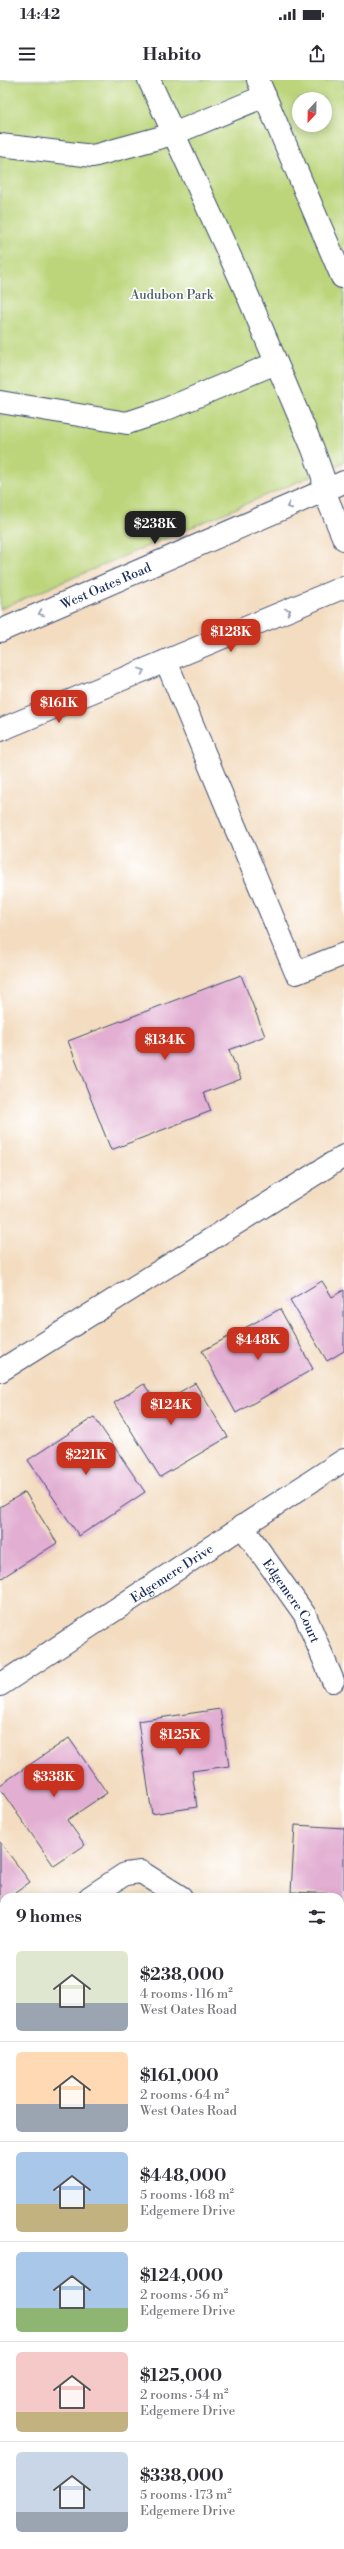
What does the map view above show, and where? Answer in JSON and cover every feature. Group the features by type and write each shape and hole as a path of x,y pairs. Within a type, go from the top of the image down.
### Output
{"main road":[{"path":"149,80 276,363 313,449 323,477 334,486 344,539"},
{"path":"0,145 93,156 174,134 261,88 342,277 344,276"},
{"path":"0,402 127,423 157,413 276,363"},
{"name":"West Oates Road","path":"0,631 334,486"},
{"path":"0,730 344,587"},
{"path":"166,662 296,973 344,954"},
{"path":"0,1371 344,1156"},
{"name":"Edgemere Drive","path":"0,1685 344,1460"},
{"name":"Edgemere Court","path":"242,1526 305,1615 333,1681"},
{"path":"96,1893 125,1874 141,1872 175,1893"}],"green space":[{"name":"Audubon Park","path":"0,80 344,80 344,462 0,609"}],"building":[{"path":"241,975 265,1036 229,1050 241,1079 204,1093 211,1111 111,1150 68,1041"},
{"path":"322,1281 332,1297 344,1290 344,1351 327,1361 290,1300"},
{"path":"280,1309 313,1369 236,1413 202,1351"},
{"path":"195,1383 228,1437 160,1477 114,1403 144,1384 158,1405"},
{"path":"94,1417 145,1492 79,1536 28,1460"},
{"path":"25,1492 57,1543 0,1579 0,1507"},
{"path":"220,1709 229,1766 192,1771 197,1807 152,1814 138,1721"},
{"path":"69,1738 107,1793 67,1820 85,1845 54,1866 0,1789 0,1785"},
{"path":"295,1825 344,1828 344,1893 291,1892"},
{"path":"0,1842 30,1882 15,1893 0,1893"}]}
